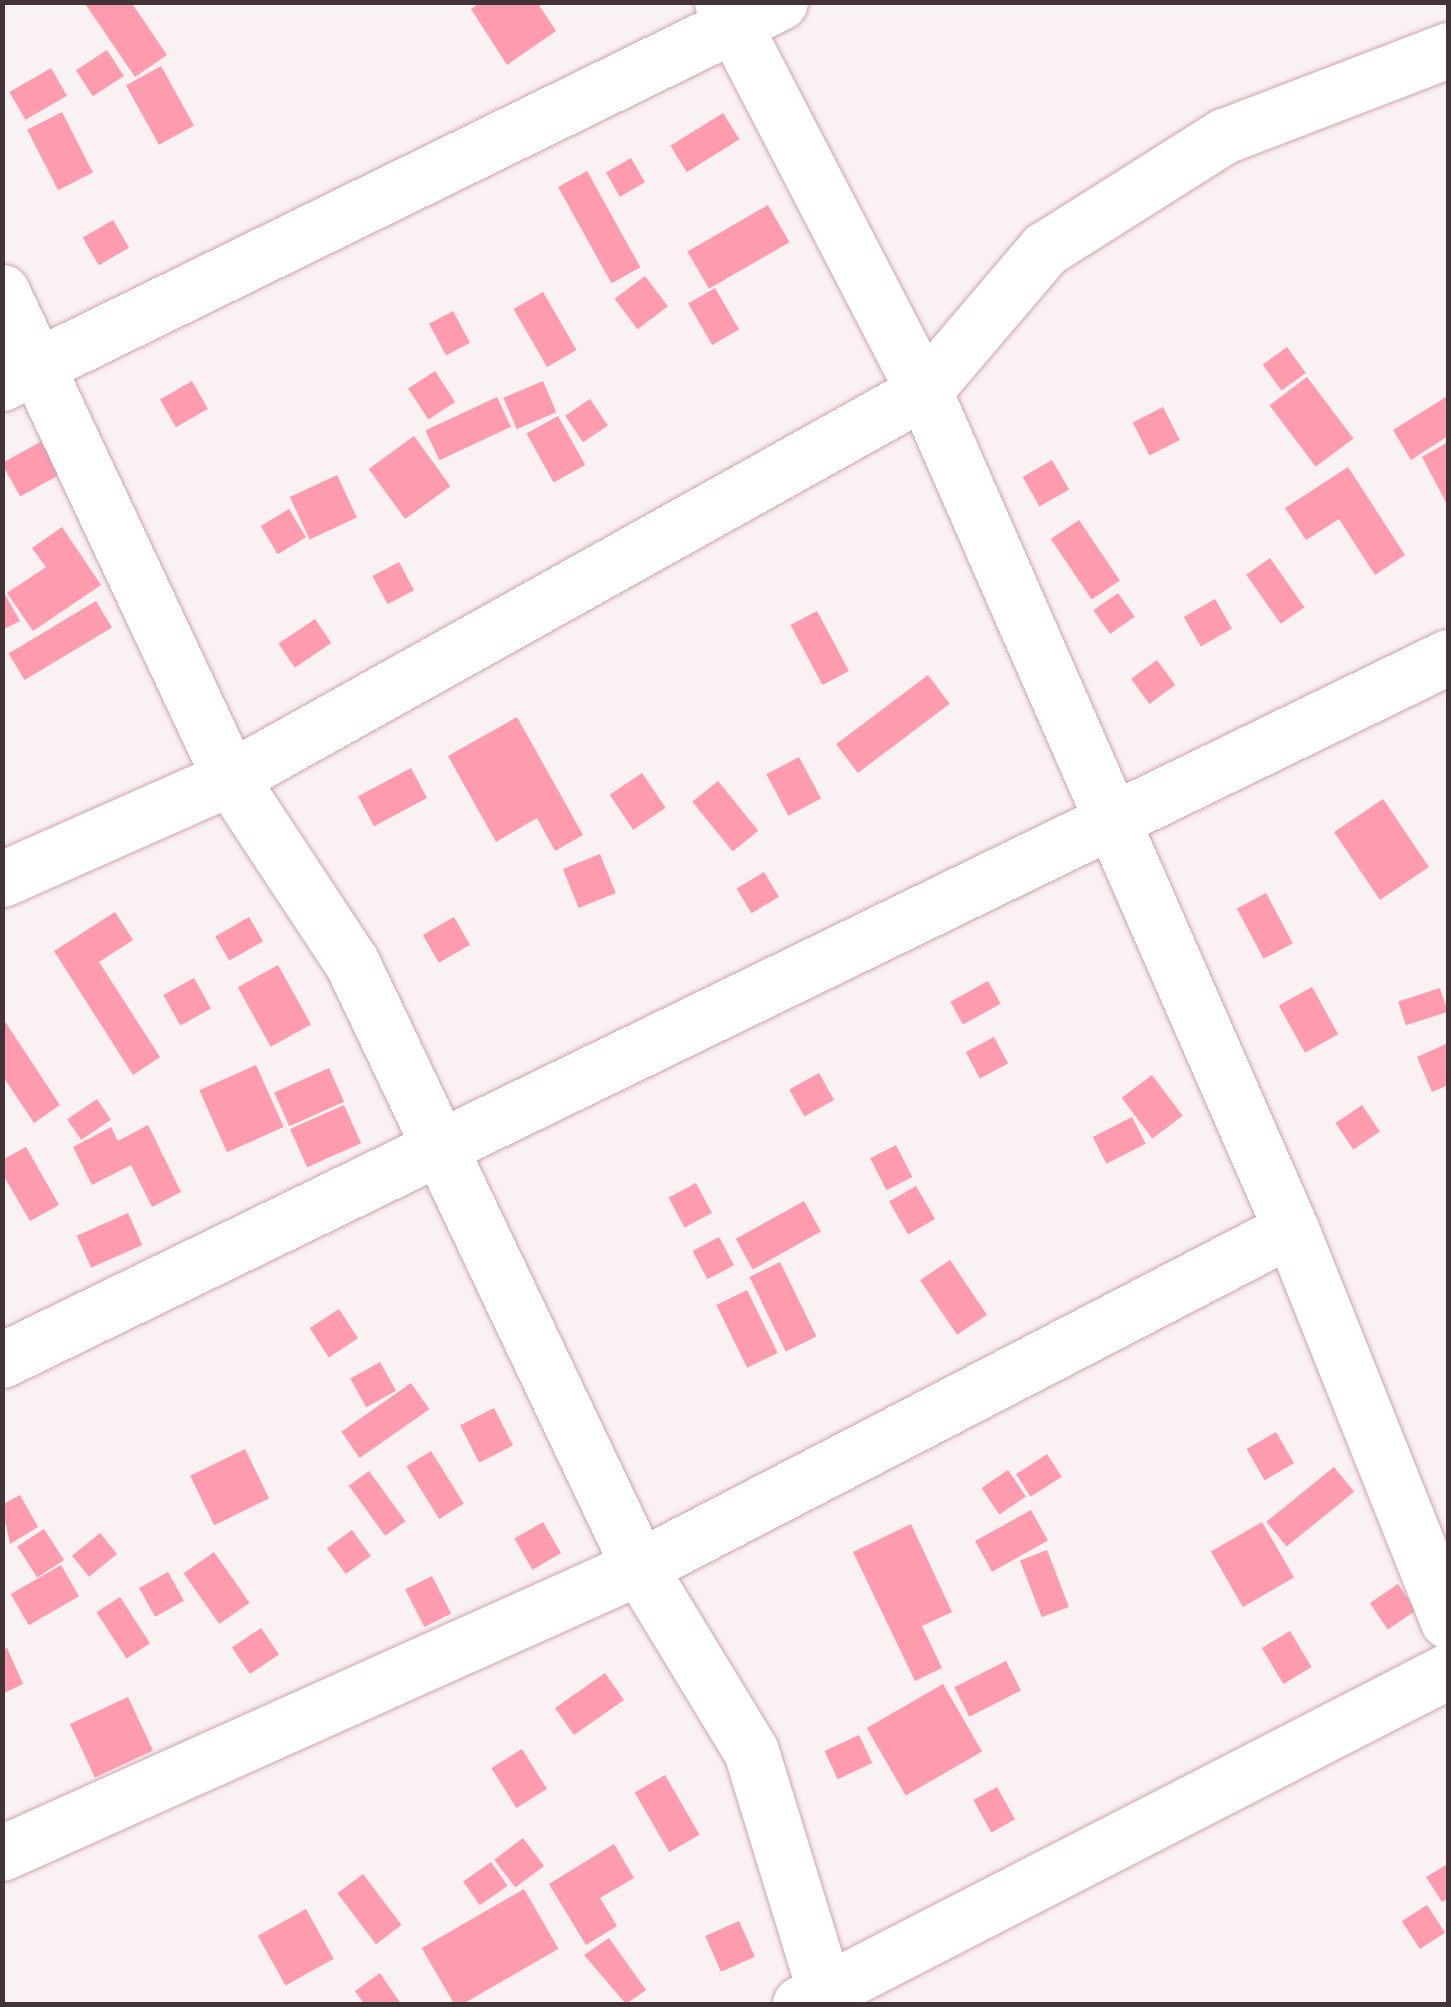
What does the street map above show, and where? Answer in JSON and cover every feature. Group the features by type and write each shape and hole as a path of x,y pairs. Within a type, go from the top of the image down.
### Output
{"street":[{"path":"19,375 744,8 924,391 1105,818 1291,1230 1448,1621"},
{"path":"2,879 230,778 924,391 1045,249 1224,136 1448,50"},
{"path":"2,292 19,375 230,778 352,963 436,1154 639,1567 751,1751 818,2000 1448,1672"},
{"path":"2,1360 436,1154 1105,818 1448,657"},
{"path":"2,1853 639,1567 1291,1230"}],"building":[{"path":"84,2 131,2 167,55 135,77"},
{"path":"481,2 537,2 556,31 507,65 471,9"},
{"path":"107,50 124,76 93,96 76,70"},
{"path":"161,66 194,125 159,145 126,85"},
{"path":"51,68 67,96 25,120 9,92"},
{"path":"62,112 93,173 58,190 27,130"},
{"path":"723,113 739,139 687,172 670,146"},
{"path":"631,158 645,182 620,197 606,172"},
{"path":"587,171 640,267 611,283 558,187"},
{"path":"768,205 790,242 709,289 687,252"},
{"path":"113,220 129,248 99,265 83,238"},
{"path":"645,276 668,306 638,329 615,299"},
{"path":"715,288 739,330 712,345 688,304"},
{"path":"543,292 576,350 547,367 514,309"},
{"path":"453,311 470,343 446,355 429,324"},
{"path":"1287,347 1306,373 1282,391 1263,365"},
{"path":"435,371 455,402 428,419 408,388"},
{"path":"1307,377 1353,438 1316,467 1269,405"},
{"path":"192,381 208,409 176,427 160,400"},
{"path":"543,381 556,412 517,429 503,398"},
{"path":"497,397 511,427 439,460 425,430"},
{"path":"1446,397 1448,436 1411,460 1393,430"},
{"path":"590,399 608,426 583,442 565,416"},
{"path":"1163,407 1180,440 1150,455 1133,422"},
{"path":"558,416 585,465 554,482 527,433"},
{"path":"414,436 450,486 405,519 369,469"},
{"path":"42,441 60,474 20,497 2,463"},
{"path":"1448,442 1448,506 1422,457"},
{"path":"1052,460 1069,489 1040,506 1023,477"},
{"path":"1348,467 1405,555 1375,575 1339,519 1306,540 1285,508"},
{"path":"337,475 357,518 310,540 290,497"},
{"path":"289,509 306,537 278,554 261,526"},
{"path":"1079,520 1120,581 1092,600 1051,539"},
{"path":"62,527 101,585 33,631 7,593 46,567 32,548"},
{"path":"1270,558 1304,607 1281,624 1246,575"},
{"path":"399,562 414,590 388,604 373,576"},
{"path":"2,589 20,621 2,630"},
{"path":"1118,593 1135,617 1110,634 1093,610"},
{"path":"1215,599 1232,628 1201,646 1184,617"},
{"path":"96,601 112,628 25,680 9,654"},
{"path":"817,611 849,671 822,685 791,625"},
{"path":"315,619 331,643 295,668 279,644"},
{"path":"1157,660 1175,685 1149,704 1131,679"},
{"path":"928,675 950,704 858,773 836,744"},
{"path":"517,717 583,835 555,851 537,818 496,842 448,756"},
{"path":"799,757 821,798 788,816 766,774"},
{"path":"411,768 427,798 374,826 358,796"},
{"path":"642,773 665,808 633,830 610,795"},
{"path":"718,781 758,831 733,852 692,802"},
{"path":"1383,799 1429,867 1380,900 1334,832"},
{"path":"600,854 616,893 579,908 563,869"},
{"path":"764,872 779,897 752,913 737,888"},
{"path":"1266,893 1293,943 1264,959 1237,908"},
{"path":"115,912 133,940 99,962 160,1057 133,1075 54,951"},
{"path":"249,917 263,941 229,961 215,936"},
{"path":"454,917 470,945 439,963 423,935"},
{"path":"278,965 311,1024 271,1047 238,987"},
{"path":"194,978 211,1009 180,1026 163,995"},
{"path":"988,981 1001,1004 963,1025 950,1002"},
{"path":"1312,987 1338,1034 1305,1053 1279,1005"},
{"path":"1440,988 1448,1012 1406,1025 1398,1002"},
{"path":"2,1017 60,1105 34,1123 2,1075"},
{"path":"994,1037 1008,1063 980,1079 966,1052"},
{"path":"1446,1044 1448,1085 1432,1092 1417,1057"},
{"path":"256,1065 284,1127 227,1152 199,1090"},
{"path":"329,1068 344,1102 289,1126 274,1092"},
{"path":"819,1073 834,1100 804,1117 789,1089"},
{"path":"1152,1075 1183,1116 1152,1139 1122,1098"},
{"path":"97,1099 111,1120 81,1140 67,1119"},
{"path":"344,1105 361,1143 307,1167 290,1129"},
{"path":"1362,1105 1380,1132 1353,1149 1335,1123"},
{"path":"1132,1117 1146,1144 1106,1164 1093,1137"},
{"path":"148,1125 181,1192 152,1207 131,1165 92,1185 73,1147 111,1127 118,1141"},
{"path":"896,1145 912,1177 887,1190 870,1158"},
{"path":"26,1147 59,1205 30,1221 2,1173 2,1160"},
{"path":"696,1183 712,1213 685,1228 669,1198"},
{"path":"916,1186 935,1219 908,1234 889,1202"},
{"path":"804,1201 821,1232 753,1269 736,1239"},
{"path":"128,1213 142,1245 91,1268 77,1236"},
{"path":"719,1237 734,1265 708,1279 693,1251"},
{"path":"950,1260 987,1315 957,1335 920,1280"},
{"path":"780,1262 816,1337 786,1352 749,1277"},
{"path":"747,1290 778,1353 747,1368 716,1305"},
{"path":"339,1309 358,1338 329,1357 310,1328"},
{"path":"380,1362 396,1391 366,1407 350,1378"},
{"path":"411,1383 429,1409 360,1458 341,1432"},
{"path":"494,1408 513,1445 479,1463 460,1425"},
{"path":"1276,1432 1294,1463 1265,1480 1247,1449"},
{"path":"245,1449 269,1498 214,1525 190,1476"},
{"path":"431,1451 464,1504 439,1519 406,1466"},
{"path":"1047,1454 1062,1477 1031,1497 1016,1474"},
{"path":"1334,1467 1354,1492 1287,1547 1266,1522"},
{"path":"1008,1470 1026,1497 999,1514 981,1488"},
{"path":"369,1471 405,1521 385,1536 349,1486"},
{"path":"20,1495 38,1527 10,1544 2,1505"},
{"path":"1031,1510 1048,1541 992,1572 975,1541"},
{"path":"543,1522 561,1553 532,1570 514,1538"},
{"path":"1262,1522 1294,1577 1243,1607 1211,1552"},
{"path":"911,1524 952,1612 922,1626 942,1668 915,1681 853,1552"},
{"path":"44,1529 64,1560 37,1577 17,1546"},
{"path":"352,1530 371,1556 346,1574 327,1548"},
{"path":"100,1533 117,1554 89,1577 72,1556"},
{"path":"1047,1550 1069,1607 1042,1617 1020,1560"},
{"path":"214,1552 250,1603 219,1624 184,1573"},
{"path":"61,1565 79,1596 29,1625 11,1594"},
{"path":"168,1572 184,1601 155,1617 139,1588"},
{"path":"432,1576 451,1613 424,1627 405,1590"},
{"path":"1398,1584 1416,1611 1388,1630 1370,1603"},
{"path":"120,1597 150,1643 126,1658 97,1612"},
{"path":"261,1628 279,1655 250,1674 232,1648"},
{"path":"1290,1631 1312,1667 1283,1684 1262,1648"},
{"path":"7,1648 23,1684 2,1694 2,1650"},
{"path":"1006,1661 1021,1690 969,1717 954,1687"},
{"path":"605,1673 624,1700 574,1735 555,1708"},
{"path":"943,1684 982,1752 906,1796 867,1728"},
{"path":"128,1697 153,1750 95,1778 70,1724"},
{"path":"859,1735 872,1763 838,1779 825,1751"},
{"path":"522,1749 547,1789 516,1808 491,1768"},
{"path":"665,1775 700,1835 669,1852 635,1793"},
{"path":"997,1787 1015,1819 991,1832 973,1800"},
{"path":"523,1838 544,1866 515,1888 494,1860"},
{"path":"614,1844 634,1878 600,1898 617,1926 586,1945 549,1884"},
{"path":"491,1862 508,1886 480,1905 463,1882"},
{"path":"1448,1864 1448,1898 1442,1902 1426,1877"},
{"path":"363,1874 402,1925 376,1944 337,1893"},
{"path":"524,1889 558,1949 463,2004 454,2004 422,1948"},
{"path":"1427,1905 1445,1933 1420,1949 1402,1921"},
{"path":"306,1909 334,1959 286,1986 258,1936"},
{"path":"739,1921 755,1957 721,1972 705,1936"},
{"path":"609,1938 646,1990 626,2004 584,1955"},
{"path":"380,1973 401,2004 364,2004 355,1991"}]}
